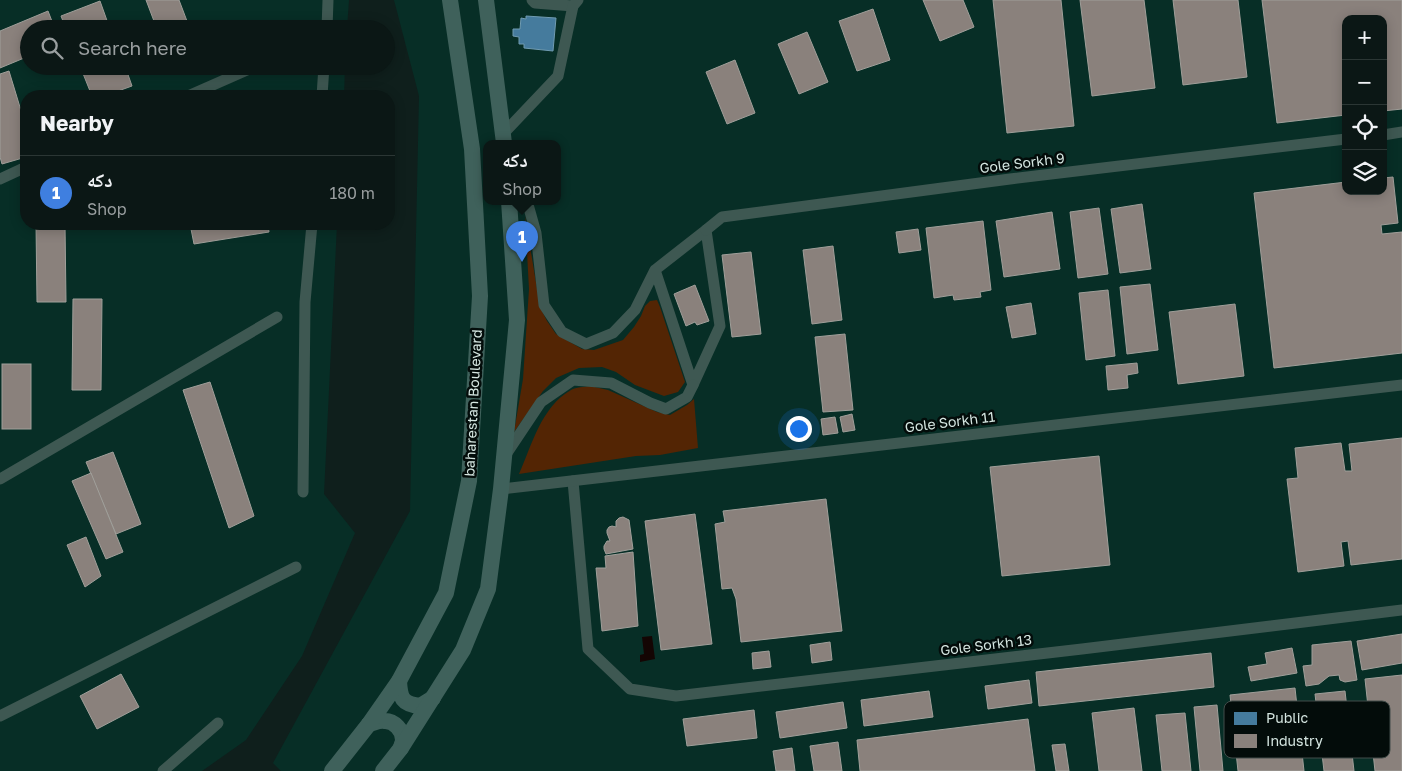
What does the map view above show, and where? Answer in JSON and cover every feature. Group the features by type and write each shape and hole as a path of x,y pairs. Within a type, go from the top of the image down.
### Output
{"street":[{"path":"327,20 328,0"},
{"name":"baharestan Boulevard","path":"332,771 369,724 399,681 446,593 469,481 480,296 472,149 450,0"},
{"path":"486,0 503,138"},
{"path":"503,138 558,76 576,3 535,3 532,0"},
{"path":"202,90 236,75"},
{"path":"322,90 323,75"},
{"path":"1387,134 1402,132"},
{"name":"Gole Sorkh 9","path":"655,270 722,217 1010,179 1342,139"},
{"path":"0,179 20,170"},
{"path":"383,771 401,748 462,650 488,588 501,490 517,320 508,205"},
{"path":"528,205 536,233 544,304 562,332 586,344 613,333 634,310 655,270"},
{"path":"303,492 305,302 311,230"},
{"path":"503,459 541,402 573,380 611,383 666,409 686,397 720,326 706,230"},
{"path":"655,270 693,385"},
{"path":"0,479 277,318"},
{"name":"Gole Sorkh 11","path":"501,490 1402,385"},
{"name":"Gole Sorkh 13","path":"573,481 588,649 630,689 676,696 1402,610"},
{"path":"0,716 296,567"},
{"path":"399,681 400,695 407,703 420,706 433,698"},
{"path":"369,724 386,720 394,723 400,730 403,739 401,748"},
{"path":"163,771 218,723"}],"shaded area":[{"path":"0,0 349,0 348,20 20,20 20,75 345,75 344,90 20,90 20,230 337,230 324,494 355,533 302,656 246,740 202,771 0,771"},
{"path":"394,0 1402,0 1402,771 281,771 273,763 410,511 419,96"},
{"path":"525,216 540,307 556,334 582,349 594,350 623,340 634,327 645,306 650,301 657,300 685,382 678,392 664,396 635,385 616,372 602,367 579,368 556,378 543,391 514,432 523,379 529,289"},
{"path":"590,386 608,390 657,412 670,415 694,399 698,448 519,474 533,439 552,406 571,390"},
{"path":"652,636 655,659 640,662 640,655 644,654 642,637"}],"building: Public":[{"path":"526,16 556,18 553,51 524,48 524,44 519,44 519,37 513,36 513,29 520,29 521,18 526,19"}],"building: Industry":[{"path":"146,0 179,0 187,20 154,20"},
{"path":"923,0 963,0 974,27 940,41"},
{"path":"993,0 1061,0 1074,126 1007,133"},
{"path":"1080,0 1144,0 1155,88 1092,96"},
{"path":"1173,0 1238,0 1247,77 1183,85"},
{"path":"1262,0 1402,0 1402,109 1387,111 1387,15 1342,15 1342,115 1277,123"},
{"path":"100,1 107,20 63,20 61,16"},
{"path":"873,9 890,60 857,71 839,21"},
{"path":"48,11 52,20 26,20"},
{"path":"20,23 20,60 0,68 0,31"},
{"path":"807,32 828,82 799,94 778,44"},
{"path":"735,60 755,113 727,124 706,72"},
{"path":"9,71 20,107 20,159 2,164 0,157 0,74"},
{"path":"84,75 128,75 132,86 121,90 90,90"},
{"path":"1393,177 1398,223 1381,225 1382,234 1402,232 1402,353 1274,368 1254,193 1342,182 1342,195 1387,195 1387,178"},
{"path":"1142,204 1151,269 1120,273 1111,209"},
{"path":"1099,208 1108,274 1078,278 1070,212"},
{"path":"1052,212 1060,269 1004,277 996,221"},
{"path":"983,221 991,290 980,292 981,297 954,300 953,295 934,298 926,228"},
{"path":"918,229 921,250 899,253 896,232"},
{"path":"36,230 65,230 66,302 37,302"},
{"path":"191,230 269,230 269,232 194,244"},
{"path":"833,246 842,320 812,324 803,250"},
{"path":"751,252 761,334 732,337 722,255"},
{"path":"1150,284 1158,350 1127,354 1120,287"},
{"path":"695,285 709,321 697,325 695,322 686,326 674,294"},
{"path":"1108,290 1115,356 1086,360 1079,293"},
{"path":"73,299 102,299 101,390 72,390"},
{"path":"1031,303 1036,334 1012,338 1006,307"},
{"path":"1235,304 1244,376 1178,384 1169,312"},
{"path":"845,334 853,410 823,412 815,337"},
{"path":"1137,363 1138,373 1127,375 1128,388 1108,390 1106,366"},
{"path":"2,364 31,364 31,429 2,429"},
{"path":"210,382 254,516 229,528 183,390"},
{"path":"852,414 855,430 843,432 840,417"},
{"path":"835,417 838,433 823,435 821,419"},
{"path":"1402,438 1402,559 1351,565 1348,541 1341,542 1344,566 1298,572 1287,479 1298,478 1295,448 1341,443 1345,471 1352,471 1349,444"},
{"path":"113,452 141,524 116,534 86,462"},
{"path":"1099,456 1110,565 1002,576 990,467"},
{"path":"91,473 123,552 106,559 72,481"},
{"path":"826,499 842,631 741,642 736,599 732,588 722,589 715,524 725,522 723,511"},
{"path":"695,514 712,644 661,650 645,521"},
{"path":"623,517 629,520 633,549 606,554 604,546 607,541 610,541 607,530 612,526 616,527 616,521"},
{"path":"86,537 101,576 85,587 67,545"},
{"path":"633,552 638,626 602,631 596,568 606,568 605,556"},
{"path":"1402,634 1402,663 1362,670 1357,641"},
{"path":"1351,641 1357,680 1345,682 1340,680 1339,675 1329,676 1319,684 1306,686 1303,666 1312,665 1312,645"},
{"path":"830,642 832,660 812,663 810,645"},
{"path":"1292,648 1297,673 1251,681 1248,667 1267,664 1265,653"},
{"path":"769,651 771,667 753,669 752,653"},
{"path":"1211,653 1214,687 1039,706 1036,672"},
{"path":"121,674 139,707 97,729 80,696"},
{"path":"1402,675 1402,771 1375,771 1374,758 1390,758 1390,701 1367,701 1365,679"},
{"path":"1029,680 1032,703 988,709 985,686"},
{"path":"1295,688 1296,701 1231,701 1230,695"},
{"path":"929,691 933,717 864,726 861,700"},
{"path":"1345,691 1346,701 1316,701 1315,694"},
{"path":"843,702 847,728 780,738 776,712"},
{"path":"1217,705 1223,771 1200,771 1194,707"},
{"path":"1134,708 1142,771 1099,771 1092,713"},
{"path":"754,710 757,738 687,746 683,719"},
{"path":"1185,713 1191,771 1162,771 1156,715"},
{"path":"1028,719 1035,771 860,771 857,740"},
{"path":"838,742 842,771 814,771 810,746"},
{"path":"1065,744 1069,771 1056,771 1052,745"},
{"path":"792,748 795,771 776,771 773,751"},
{"path":"1237,758 1303,758 1304,771 1238,771"},
{"path":"1322,758 1353,758 1354,771 1324,771"}],"place":[{"name":"دکه","path":"522,262"}]}
